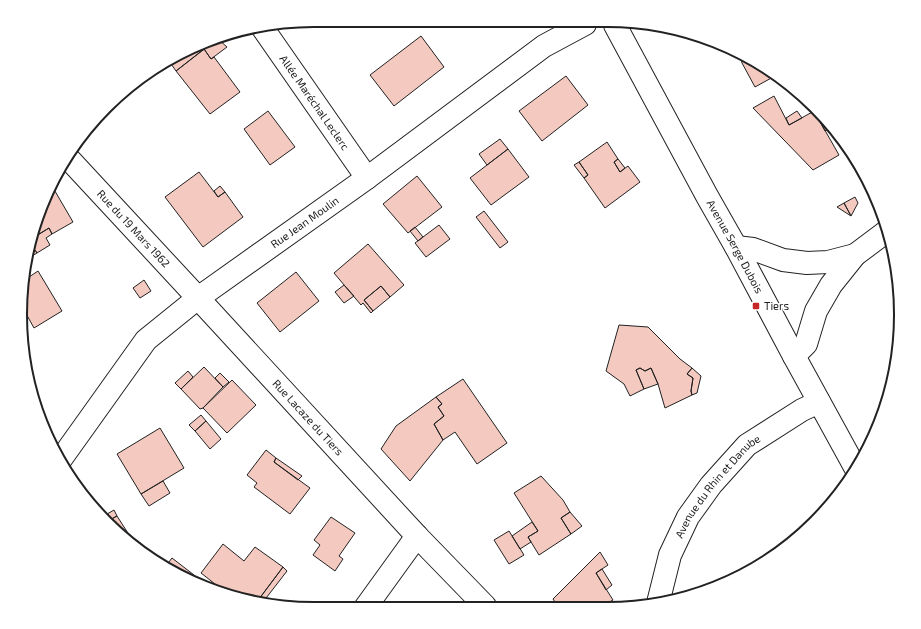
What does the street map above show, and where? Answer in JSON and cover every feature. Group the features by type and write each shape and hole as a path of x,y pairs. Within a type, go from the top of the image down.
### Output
{"street":[{"name":"Rue Jean Moulin","path":"64,455 146,340 198,298 367,178 544,46 579,27"},
{"name":"Avenue Serge Dubois","path":"616,28 852,463"},
{"name":"Allée Maréchal Leclerc","path":"265,31 367,178"},
{"name":"Rue du 19 Mars 1962","path":"71,162 198,298"},
{"path":"794,356 806,344 816,311 831,285 855,255 882,234"},
{"path":"736,247 753,249 783,260 807,263 828,262 855,255"},
{"name":"Rue Lacaze du Tiers","path":"198,298 418,536 481,602"},
{"name":"Avenue du Rhin et Danube","path":"660,597 670,555 688,517 711,485 747,445 802,410 819,402"},
{"path":"369,602 418,536"}],"building":[{"path":"421,36 444,67 394,106 370,75"},
{"path":"222,42 227,47 211,59 204,49"},
{"path":"204,49 211,59 214,57 240,92 210,114 176,71"},
{"path":"205,49 176,71 172,65"},
{"path":"742,61 771,78 755,87"},
{"path":"566,76 588,105 542,141 519,111"},
{"path":"774,96 789,125 811,112 820,122 839,155 813,170 753,108"},
{"path":"268,111 295,147 270,165 244,129"},
{"path":"797,111 802,118 789,125 786,118"},
{"path":"820,122 827,130 825,131"},
{"path":"500,139 508,149 487,165 479,154"},
{"path":"607,142 618,159 614,162 620,172 628,166 640,182 605,208 584,178 588,175 579,162"},
{"path":"508,149 529,177 491,205 470,178"},
{"path":"618,159 625,168 620,172 614,162"},
{"path":"579,162 588,175 584,178 574,165"},
{"path":"199,172 218,197 225,192 243,217 203,247 165,197"},
{"path":"417,176 442,207 408,233 383,204"},
{"path":"220,186 225,192 218,197 214,191"},
{"path":"55,191 73,222 52,234 49,228 39,234 42,222"},
{"path":"855,197 858,203 851,216 844,203"},
{"path":"844,203 851,216 837,207"},
{"path":"484,211 508,242 500,248 476,217"},
{"path":"439,225 450,239 426,257 415,243"},
{"path":"415,227 423,237 418,241 410,231"},
{"path":"49,228 52,234 46,238 50,245 37,253 35,250 39,235"},
{"path":"368,244 404,285 390,297 381,286 364,300 373,311 371,313 363,303 361,305 334,273"},
{"path":"38,271 62,311 34,328 27,316 29,277"},
{"path":"296,272 319,301 280,332 257,303"},
{"path":"144,280 151,291 140,298 133,288"},
{"path":"344,285 354,296 344,303 335,292"},
{"path":"381,286 390,297 373,311 364,300"},
{"path":"619,325 648,327 680,359 692,368 687,374 693,378 691,391 692,395 665,408 658,384 651,368 645,371 640,368 636,370 644,389 630,396 624,384 606,371"},
{"path":"204,367 223,387 203,408 200,409 181,389"},
{"path":"640,368 645,371 651,368 658,384 644,389 636,370"},
{"path":"692,368 701,376 697,393 692,395 691,391 693,378 687,374"},
{"path":"188,371 193,377 181,389 175,383"},
{"path":"220,373 229,382 223,387 215,378"},
{"path":"463,379 507,443 477,464 455,432 443,440 434,424 444,416 438,407 442,404 436,397"},
{"path":"232,380 256,405 227,433 203,408"},
{"path":"436,397 442,404 438,407 444,416 434,424 443,440 410,481 381,449 396,426"},
{"path":"201,415 206,421 195,431 189,425"},
{"path":"206,421 221,439 210,449 195,431"},
{"path":"160,428 184,468 141,494 117,454"},
{"path":"266,450 276,458 274,462 310,488 290,514 254,487 257,483 247,475"},
{"path":"276,458 302,476 298,480 274,462"},
{"path":"541,476 563,500 570,512 561,518 571,534 539,555 528,537 538,531 514,493"},
{"path":"163,481 170,493 149,506 141,494"},
{"path":"114,510 117,516 112,519 107,514"},
{"path":"570,512 582,526 571,534 561,518"},
{"path":"117,516 129,534 125,531 112,519"},
{"path":"331,517 355,533 339,556 343,559 335,571 313,555 320,545 314,540"},
{"path":"532,522 538,531 528,537 531,542 520,549 512,536"},
{"path":"509,531 524,555 509,564 494,540"},
{"path":"223,544 244,561 255,547 283,567 261,597 216,585 201,573"},
{"path":"600,552 608,565 596,573 613,600 606,602 555,602 553,599"},
{"path":"172,558 194,575 187,572 169,562"},
{"path":"283,567 287,571 266,598 261,597"},
{"path":"602,569 612,585 606,590 596,573"}],"place":[{"name":"Tiers","path":"756,306"}]}
